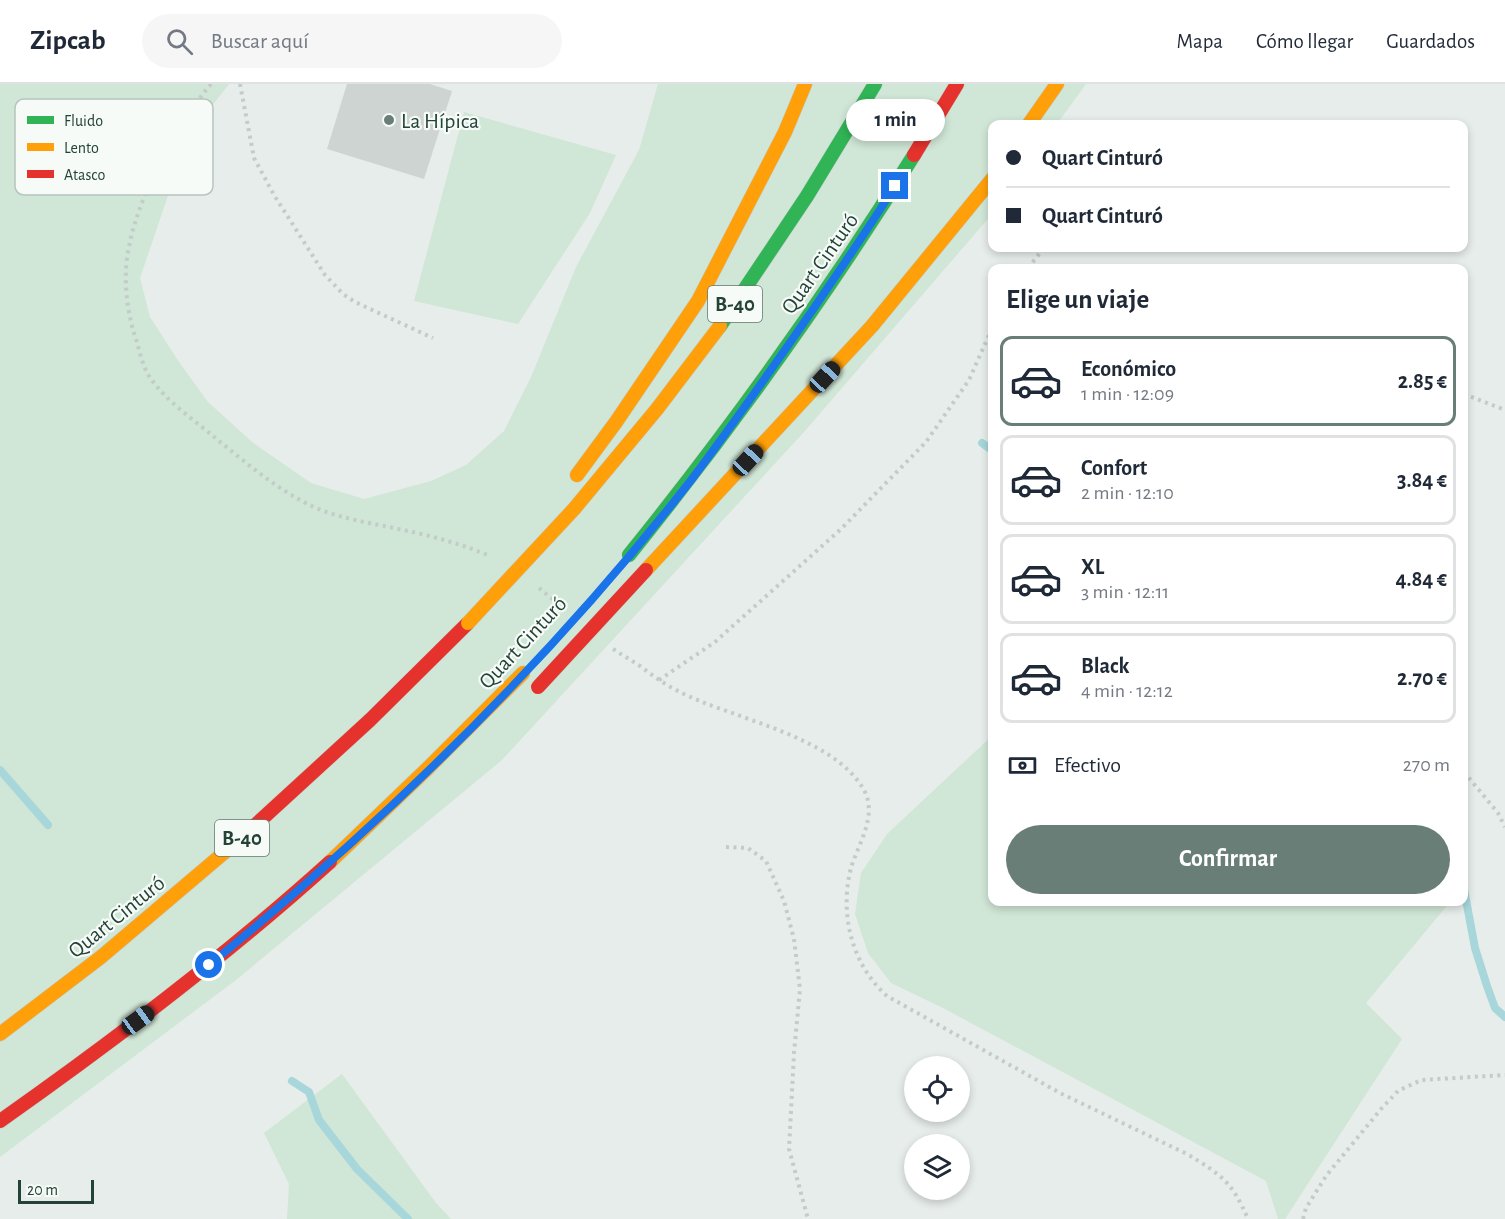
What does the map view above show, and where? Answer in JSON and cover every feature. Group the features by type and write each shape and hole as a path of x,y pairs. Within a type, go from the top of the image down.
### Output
{"highway":[{"path":"572,482 616,422 698,301 785,132 805,84"},
{"name":"Quart Cinturó","path":"0,1034 97,960 283,802 357,733 468,623 574,509 655,413 728,314 791,221 875,84"},
{"name":"Quart Cinturó","path":"625,560 733,425 872,225 957,84"},
{"path":"1032,120 1057,84"},
{"path":"534,692 872,326 988,184"},
{"path":"357,733 404,666"},
{"name":"Quart Cinturó","path":"0,1121 156,1008 262,922 387,809 527,669"},
{"path":"387,809 416,797"}],"path":[{"path":"200,99 211,84"},
{"path":"240,84 248,136 254,158 274,195 324,274 343,294 355,302 433,338"},
{"path":"147,195 127,255 126,287 130,322 150,377 185,412 257,473 300,501 340,516 431,536 497,560"},
{"path":"1031,264 1041,252"},
{"path":"659,680 715,642 841,529 926,442 969,380 988,337"},
{"path":"1468,396 1505,410"},
{"path":"530,582 574,618"},
{"path":"607,644 677,691 816,748 847,771 864,790 867,800 867,825 848,882 847,912 858,957 864,970 880,990 897,1003 1052,1088 1206,1165 1230,1185 1239,1198 1248,1219"},
{"path":"1468,777 1498,813 1505,827"},
{"path":"726,847 748,848 765,861 784,901 794,939 801,989 794,1053 789,1149 808,1219"},
{"path":"1303,1219 1306,1208 1326,1176 1398,1091 1421,1080 1505,1075"}],"green space":[{"path":"0,84 229,84 213,105 213,99 15,99 15,195 168,195 140,278 150,317 208,402 252,442 311,483 364,499 431,481 466,465 504,431 531,377 576,267 639,150 658,84 1086,84 1060,120 988,120 988,219 804,432 502,760 236,980 0,1157"},
{"path":"464,112 616,155 590,213 518,324 414,301"},
{"path":"988,740 988,906 1447,906 1366,1003 1402,1039 1285,1219 1278,1219 1266,1181 943,1008 891,983 868,953 855,914 861,873 887,834"},
{"path":"342,1074 436,1203 451,1219 287,1219 289,1184 264,1133"}],"building":[{"name":"La Hípica","path":"347,84 430,84 452,91 424,179 327,149"}],"waterway":[{"path":"982,443 988,447"},
{"path":"0,770 48,825"},
{"path":"1467,906 1475,948 1487,986 1495,1008 1505,1017"},
{"path":"292,1081 309,1092 319,1120 357,1169 408,1219"}],"traffic: fast":[{"path":"720,326 807,196 875,84"},
{"path":"629,555 705,458 777,360 847,259 914,155"}],"traffic: slow":[{"path":"577,475 698,301 785,132 805,84"},
{"path":"1032,120 1057,84"},
{"path":"646,570 872,326 988,184"},
{"path":"574,509 657,409 720,326"},
{"path":"468,623 574,509"},
{"path":"330,862 523,673"},
{"path":"0,1034 101,957 239,840"}],"traffic: jam":[{"path":"914,155 957,84"},
{"path":"538,687 646,570"},
{"path":"239,840 370,720 468,623"},
{"path":"0,1121 169,996 251,931 330,862"}],"place":[{"name":"La Hípica","path":"389,120"}],"route":[{"path":"209,965 262,922 399,798 459,740 599,590 733,425 872,225 895,186"}]}
